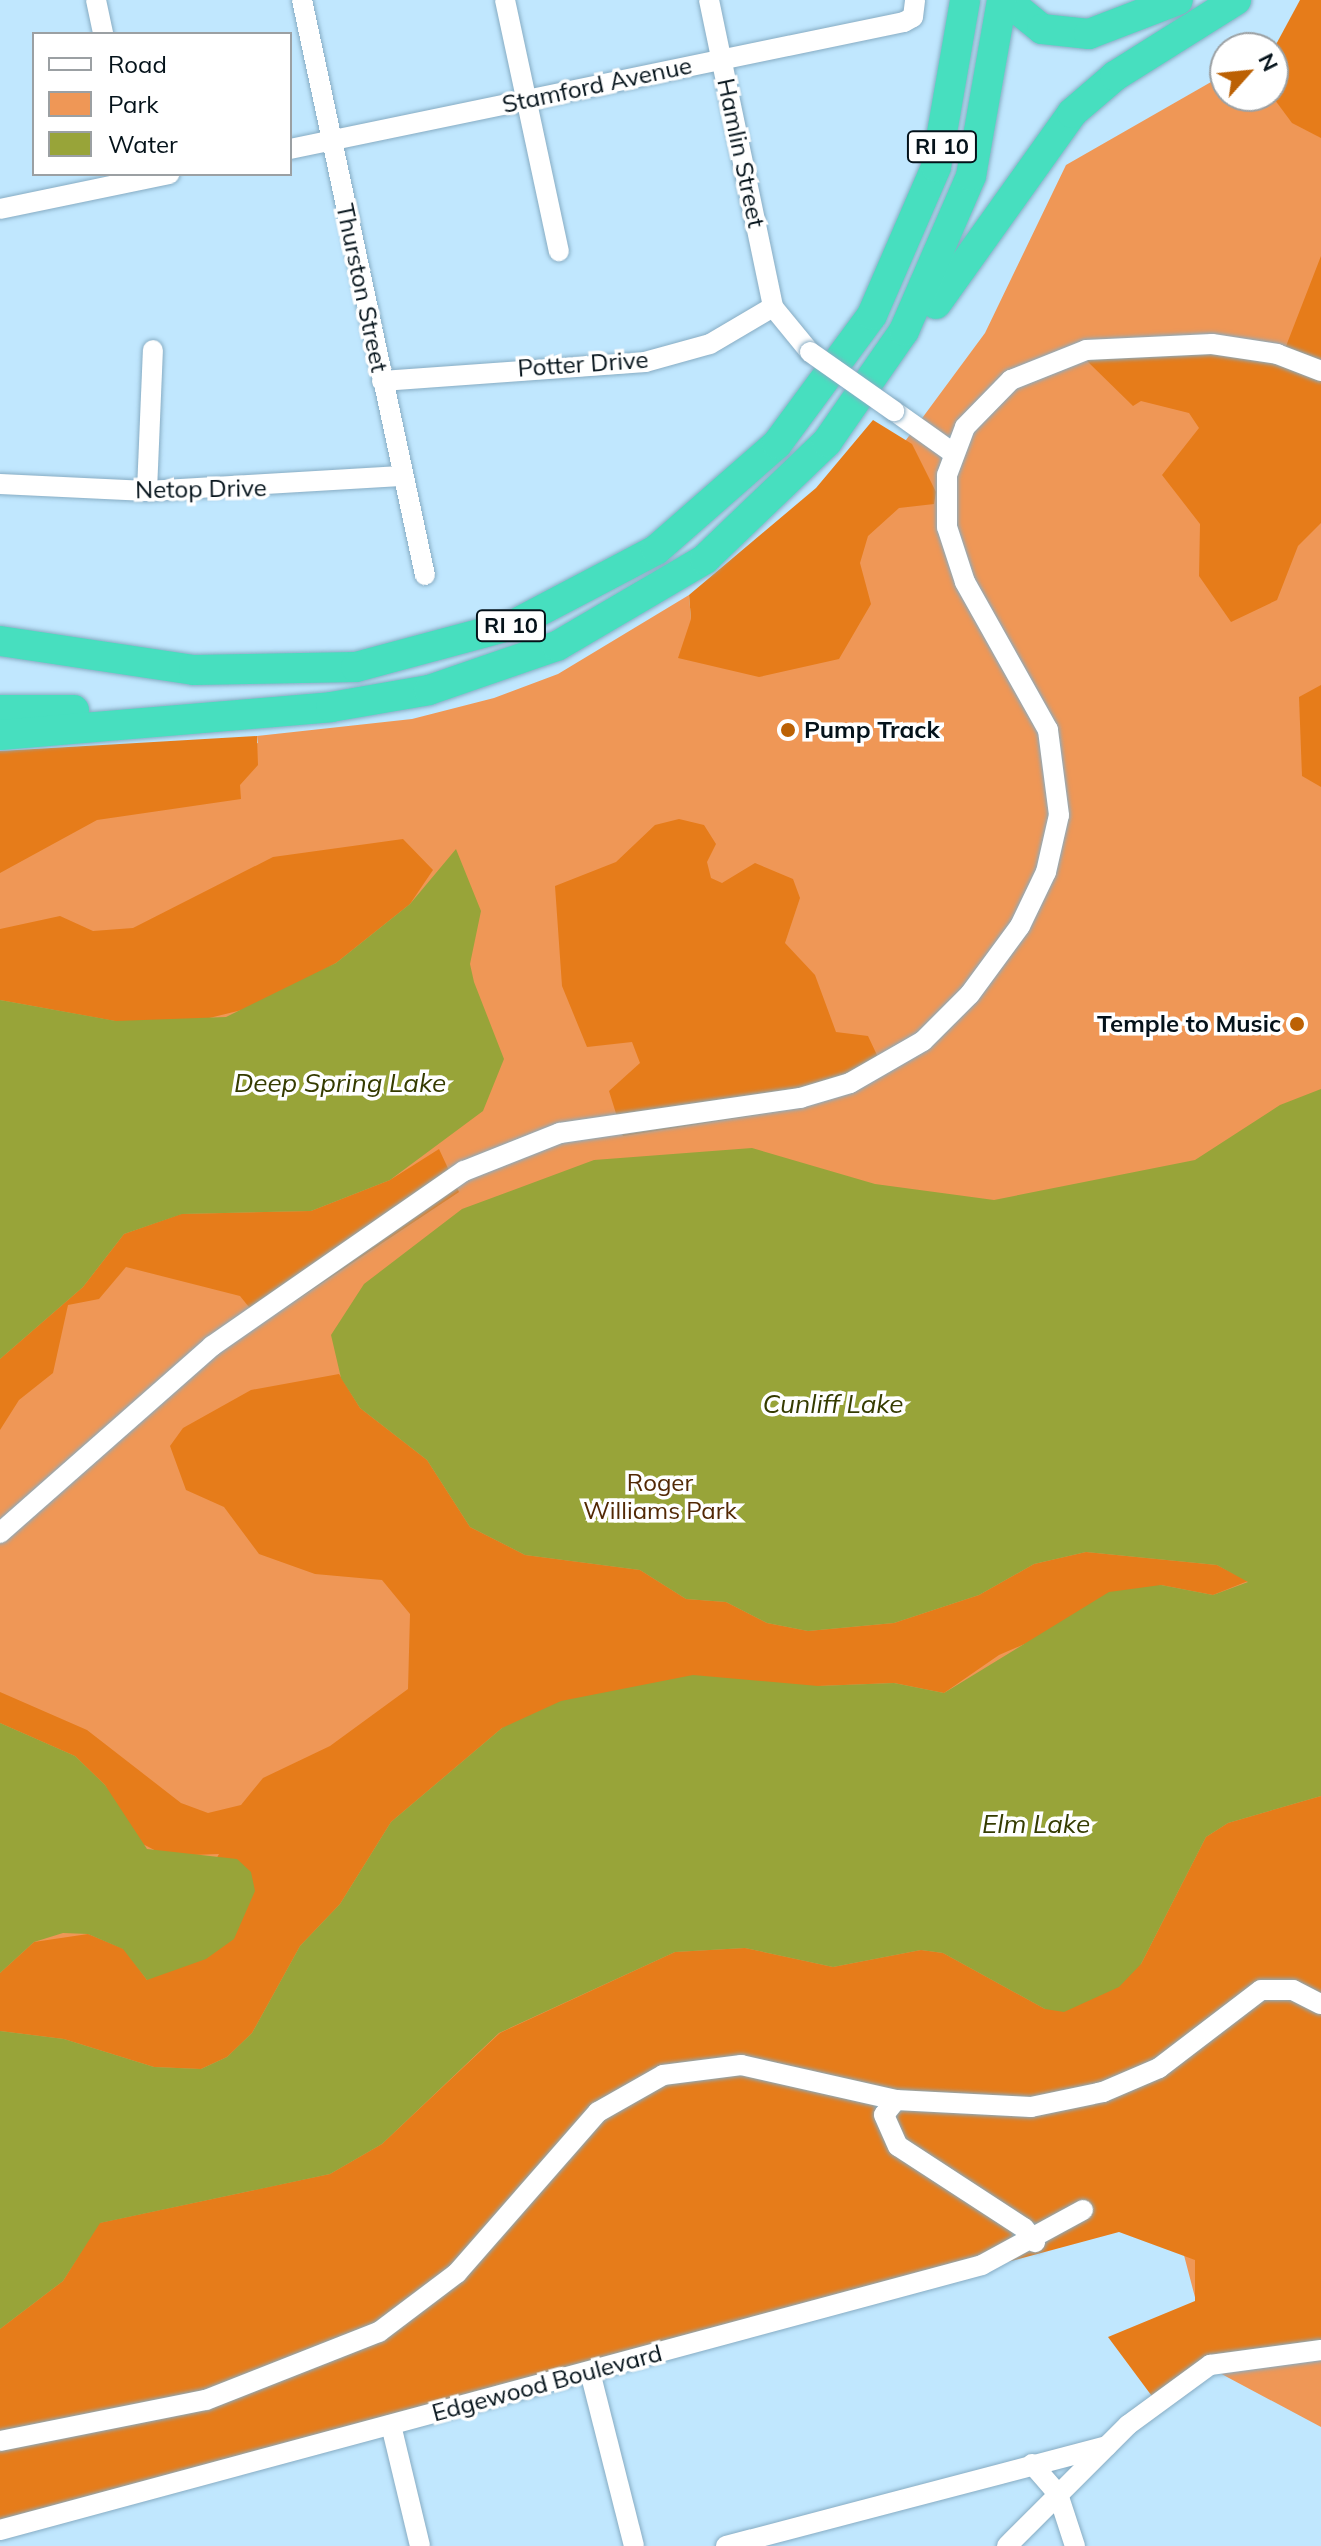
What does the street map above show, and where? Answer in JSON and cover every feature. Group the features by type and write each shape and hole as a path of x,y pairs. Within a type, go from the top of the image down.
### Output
{"highway":[{"name":"RI 10","path":"0,641 194,670 356,667 513,625 656,550 777,444 872,315 936,167 965,0"},
{"name":"RI 10","path":"0,710 296,710 463,680 618,615 756,516 869,387 920,302 961,206 987,111 1004,0"},
{"path":"1004,0 1042,29 1089,34 1178,0"},
{"path":"869,387 1066,120 1115,76 1236,0"},
{"path":"0,735 296,710"}],"street":[{"path":"96,0 103,32"},
{"name":"Thurston Street","path":"302,0 401,476 425,575"},
{"path":"505,0 559,251"},
{"name":"Hamlin Street","path":"709,0 773,307"},
{"name":"Stamford Avenue","path":"292,149 904,22 913,17 915,0"},
{"path":"0,209 133,178"},
{"path":"773,307 810,352 953,453"},
{"name":"Potter Drive","path":"382,381 645,362 710,344 773,307"},
{"path":"0,1533 212,1346 464,1171 560,1133 727,1112 850,1083 923,1041 970,994 1020,926 1046,872 1059,784 1037,702 955,556 945,502 953,453 972,417 1000,388 1086,350 1212,344 1277,354 1321,371"},
{"path":"147,491 153,350"},
{"name":"Netop Drive","path":"0,484 147,491 401,476"},
{"path":"0,2441 206,2400 379,2332 457,2273 598,2112 645,2082 741,2065 896,2100 991,2108 1085,2097 1173,2061 1256,1992 1288,1989 1321,2004"},
{"path":"896,2100 884,2122 898,2146 1035,2242"},
{"name":"Edgewood Boulevard","path":"0,2530 982,2265 1035,2242 1083,2210"},
{"path":"1007,2546 1107,2446 1219,2361 1321,2350"},
{"path":"590,2372 634,2546"},
{"path":"391,2425 420,2546"},
{"path":"726,2546 1107,2446"},
{"path":"1032,2464 1058,2494 1075,2546"}],"green space":[{"name":"Roger Williams Park","path":"1321,19 1321,2427 1214,2370 1168,2194 0,2508 0,800 258,743 257,736 412,719 494,698 558,674 689,595 691,619 903,444 985,333 1066,165 1209,83 1209,112 1289,112 1289,37"}],"shaded area":[{"path":"1300,0 1321,0 1321,138 1292,123 1284,112 1289,112 1289,32 1283,32"},
{"path":"1321,256 1321,523 1298,546 1277,600 1231,622 1199,576 1200,524 1162,475 1199,428 1189,413 1141,401 1133,406 1086,360 1135,347 1281,359"},
{"path":"873,420 912,444 936,492 934,504 899,508 868,536 860,563 871,604 839,659 759,677 678,658 691,619 689,595 816,488"},
{"path":"1321,685 1321,787 1302,776 1299,697"},
{"path":"257,736 258,765 240,785 241,799 97,820 0,873 0,751"},
{"path":"679,819 704,825 716,844 707,862 711,878 722,883 755,863 793,879 800,898 785,943 815,975 836,1032 868,1036 884,1070 781,1111 623,1136 609,1091 640,1063 632,1042 587,1047 562,986 555,886 616,862 655,825"},
{"path":"403,839 433,870 410,904 336,963 258,1006 189,1023 115,1021 0,1000 0,929 60,916 93,931 133,928 273,857"},
{"path":"439,1149 459,1192 262,1323 240,1296 126,1267 99,1299 68,1305 53,1373 19,1400 0,1430 0,1359 83,1287 124,1234 181,1214 311,1211 390,1180"},
{"path":"339,1374 360,1408 427,1460 470,1527 525,1555 640,1570 686,1599 726,1602 767,1623 808,1631 894,1623 979,1595 1034,1564 1086,1552 1217,1565 1248,1581 1213,1595 1161,1585 999,1655 944,1693 894,1683 818,1686 502,1728 391,1822 340,1904 300,1946 252,2033 227,2057 201,2069 154,2067 64,2039 0,2031 0,1973 34,1942 88,1934 124,1949 147,1980 219,1854 166,1856 135,1840 105,1785 75,1756 0,1723 0,1692 87,1730 181,1803 208,1813 241,1805 263,1778 330,1746 408,1689 410,1614 382,1580 315,1574 259,1554 224,1507 186,1490 170,1446 183,1428 251,1390"},
{"path":"1321,1796 1321,2359 1227,2365 1157,2403 1108,2337 1195,2301 1195,2260 1119,2232 0,2534 0,2329 63,2281 99,2223 330,2174 382,2144 500,2033 675,1952 745,1948 833,1967 921,1950 943,1953 1045,2009 1141,1964 1206,1837 1228,1823"}],"water":[{"name":"Deep Spring Lake","path":"456,849 481,911 470,964 474,982 504,1059 483,1111 390,1180 311,1211 182,1214 124,1234 83,1287 0,1359 0,1000 116,1021 226,1017 336,963 410,904"},
{"path":"1321,1089 1321,1796 1228,1823 1206,1837 1141,1964 1119,1987 1064,2012 1045,2009 943,1953 921,1950 833,1967 745,1948 675,1952 499,2033 382,2144 330,2174 100,2223 63,2281 0,2329 0,2031 64,2039 154,2067 201,2069 227,2057 252,2033 300,1946 340,1904 391,1822 502,1728 561,1701 693,1675 818,1686 894,1683 944,1693 1109,1592 1161,1585 1213,1595 1248,1582 1217,1565 1086,1552 1034,1564 979,1595 894,1623 808,1631 767,1623 726,1602 686,1599 640,1570 525,1555 470,1527 427,1460 360,1408 341,1378 331,1335 364,1284 462,1209 594,1160 752,1148 875,1184 994,1200 1195,1160 1280,1105"},
{"path":"0,1723 75,1756 105,1785 147,1849 237,1859 251,1872 255,1891 234,1939 206,1959 147,1980 123,1949 88,1934 63,1933 34,1942 0,1973"}],"place":[{"name":"Pump Track","path":"788,730"},
{"name":"Temple to Music","path":"1297,1024"}],"water label":[{"name":"Cunliff Lake","path":"833,1404"},
{"name":"Elm Lake","path":"1036,1824"}]}
